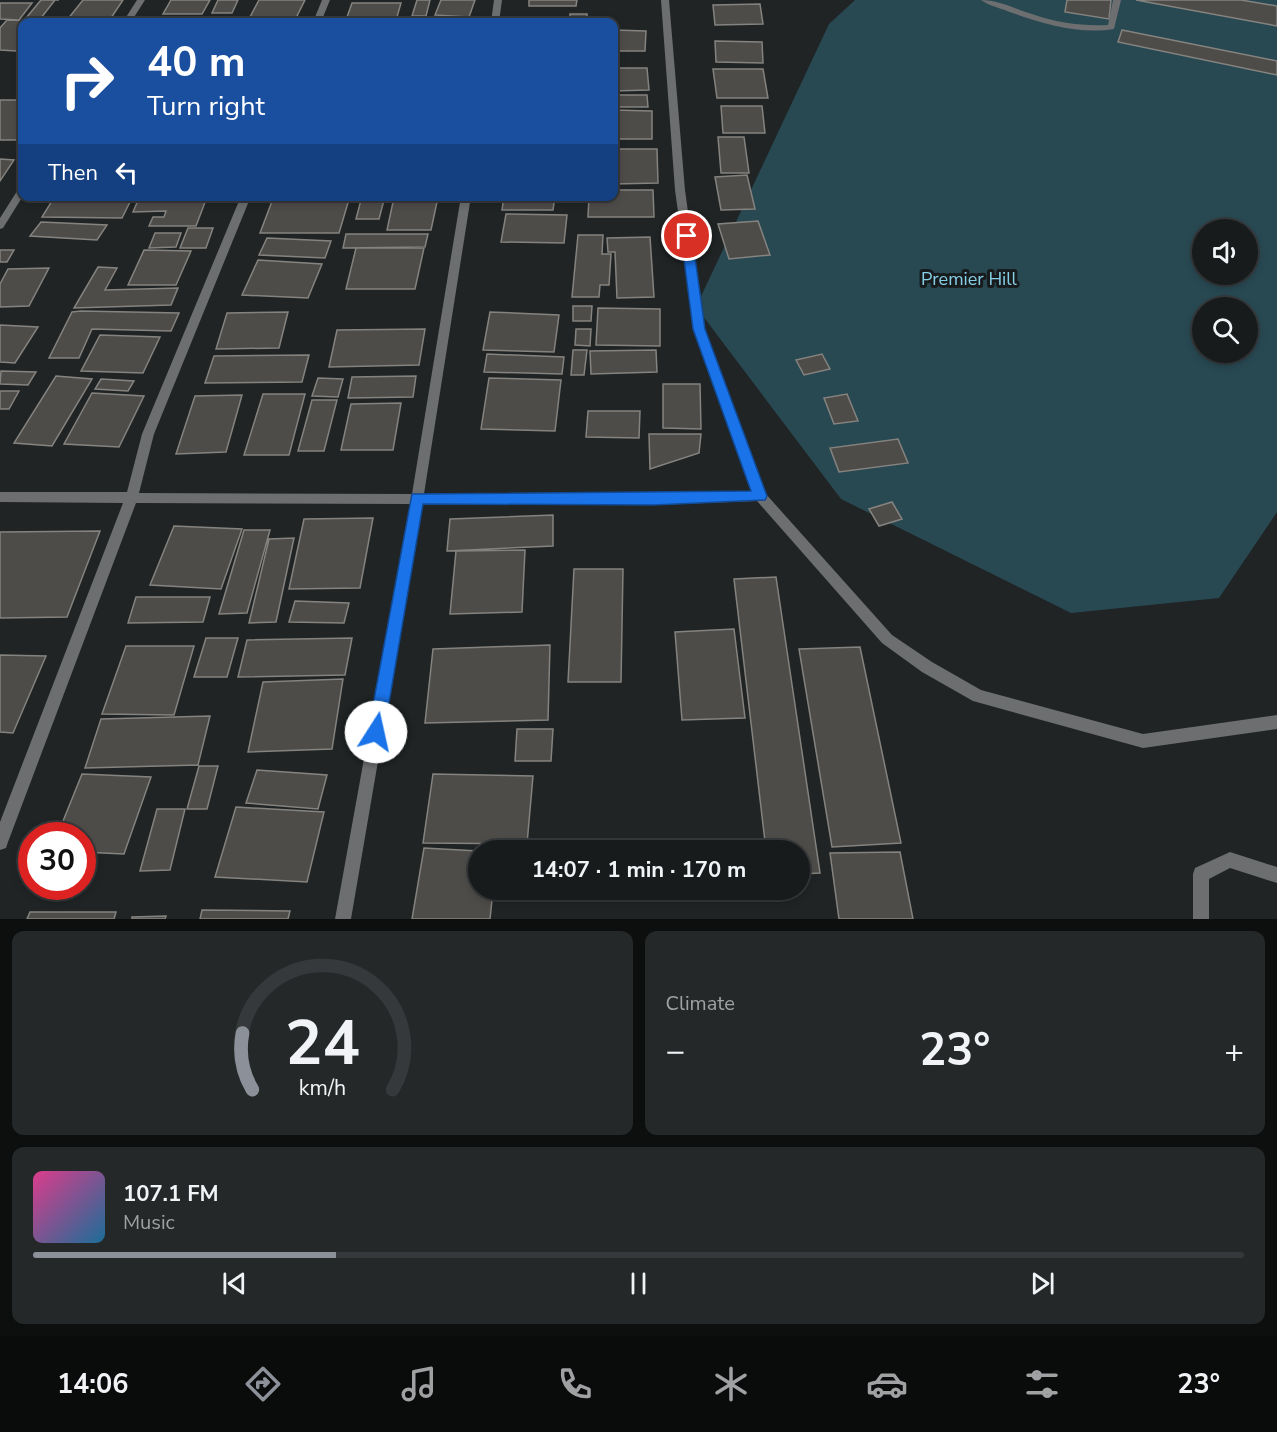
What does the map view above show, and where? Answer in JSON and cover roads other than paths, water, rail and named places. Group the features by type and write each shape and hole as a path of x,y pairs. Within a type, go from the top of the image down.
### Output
{"street":[{"path":"130,18 141,0"},
{"path":"319,18 326,0"},
{"path":"496,18 498,0"},
{"path":"666,0 680,190 699,329 760,496 887,639 927,667 978,696 1143,741 1277,722"},
{"path":"985,0 1045,22 1091,29 1111,27 1117,0"},
{"path":"0,226 18,197"},
{"path":"0,842 132,496 148,434 244,201"},
{"path":"343,919 417,498 465,201"},
{"path":"0,497 654,500 760,496"},
{"path":"1201,919 1201,874 1230,860 1277,875"}],"park label":[{"name":"Premier Hill","path":"969,279"}]}
